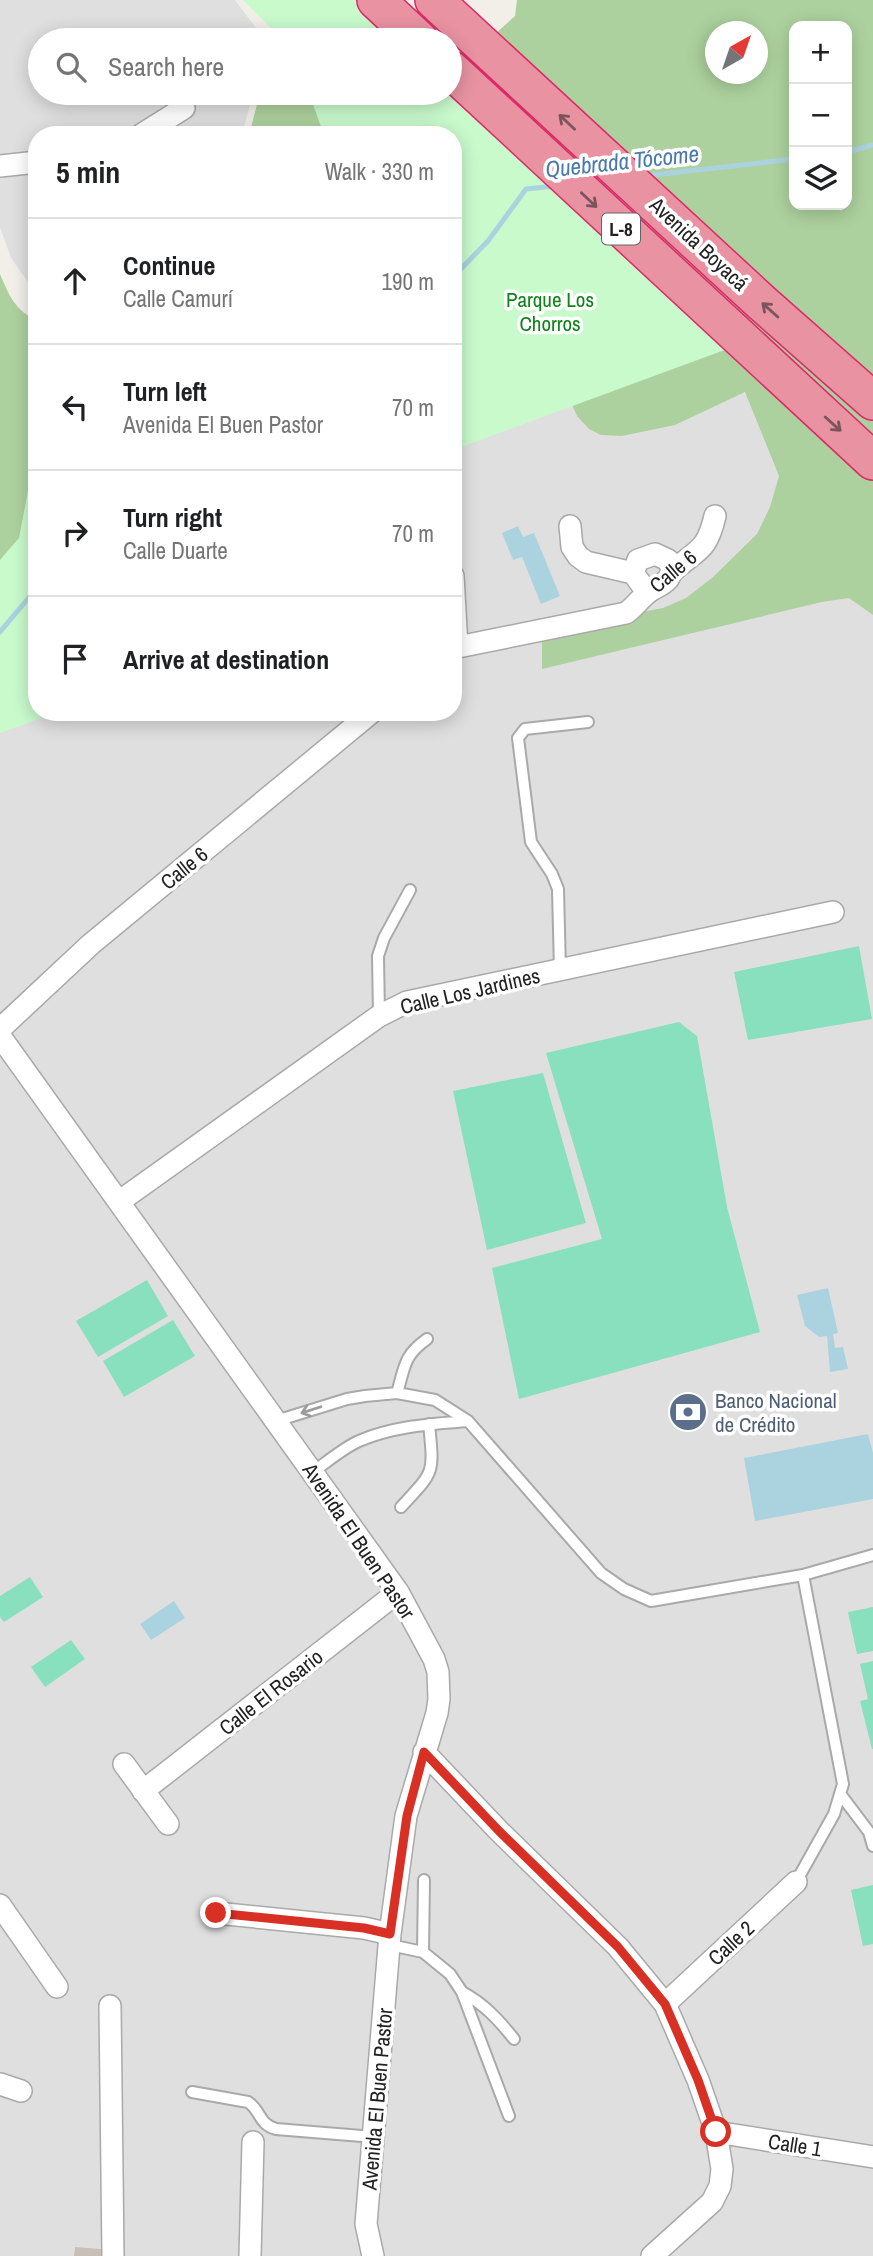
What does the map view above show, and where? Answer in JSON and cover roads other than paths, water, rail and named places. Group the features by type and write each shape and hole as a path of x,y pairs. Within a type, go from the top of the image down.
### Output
{"highway":[{"path":"376,0 406,28"},
{"name":"Avenida Boyacá","path":"434,0 873,401"},
{"name":"Avenida Boyacá","path":"462,80 873,461"}],"street":[{"path":"155,126 184,108"},
{"path":"0,166 28,163"},
{"name":"Calle 6","path":"462,646 626,613 703,546 715,516"},
{"path":"570,526 572,547 586,562 633,573 648,592"},
{"path":"633,573 638,560 654,554 668,560 673,571"},
{"name":"Calle 6","path":"0,1029 91,944 361,721"},
{"name":"Calle Los Jardines","path":"120,1201 379,1016 407,1002 833,912"},
{"name":"Avenida El Buen Pastor","path":"0,1035 398,1592 434,1658 438,1672 437,1713 407,1816 390,1940 366,2224 373,2256"},
{"name":"Calle El Rosario","path":"144,1791 398,1592"},
{"path":"424,1752 499,1831 618,1947 665,2004 698,2080 716,2132 722,2169 720,2186 712,2202 652,2256"},
{"path":"124,1764 168,1824"},
{"name":"Calle 2","path":"665,2004 796,1882"},
{"path":"0,1905 57,1987"},
{"path":"216,1913 364,1928 390,1940"},
{"path":"110,2006 113,2256"},
{"path":"0,2084 21,2091"},
{"name":"Calle 1","path":"716,2132 873,2157"},
{"path":"250,2256 253,2143"}],"lane":[{"path":"560,971 558,889 552,874 531,842 518,737 524,729 588,722"},
{"path":"379,1016 378,956 384,938 410,890"},
{"path":"397,1393 408,1356 427,1339"},
{"path":"276,1421 347,1399 397,1393 435,1400 468,1421 601,1573 624,1589 651,1601 803,1575 873,1555"},
{"path":"313,1472 358,1441 429,1424 468,1421"},
{"path":"401,1507 429,1476 433,1463 429,1424"},
{"path":"796,1882 834,1814 844,1784 803,1575"},
{"path":"841,1795 869,1832 873,1846"},
{"path":"423,1952 424,1880"},
{"path":"390,1940 423,1952 450,1974 462,1992 509,2116"},
{"path":"462,1992 480,2002 514,2039"},
{"path":"192,2092 248,2102 253,2105 265,2125 276,2129 374,2137"}],"water":[{"path":"518,526 523,537 534,533 560,596 541,604 522,557 513,560 502,533"},
{"path":"828,1288 838,1333 833,1334 835,1348 843,1347 848,1369 830,1372 827,1336 819,1337 805,1326 797,1295"},
{"path":"868,1434 873,1453 873,1499 755,1521 744,1458"},
{"path":"174,1601 185,1618 151,1640 140,1624"}],"waterway":[{"name":"Quebrada Tócome","path":"852,151 873,145"},
{"name":"Quebrada Tócome","path":"644,176 789,160"},
{"name":"Quebrada Tócome","path":"462,268 488,241 526,189 555,186"},
{"name":"Quebrada Tócome","path":"0,632 28,599"}],"place":[{"name":"Banco Nacional de Crédito","path":"688,1412"}],"park label":[{"name":"Parque Los Chorros","path":"550,311"}]}
